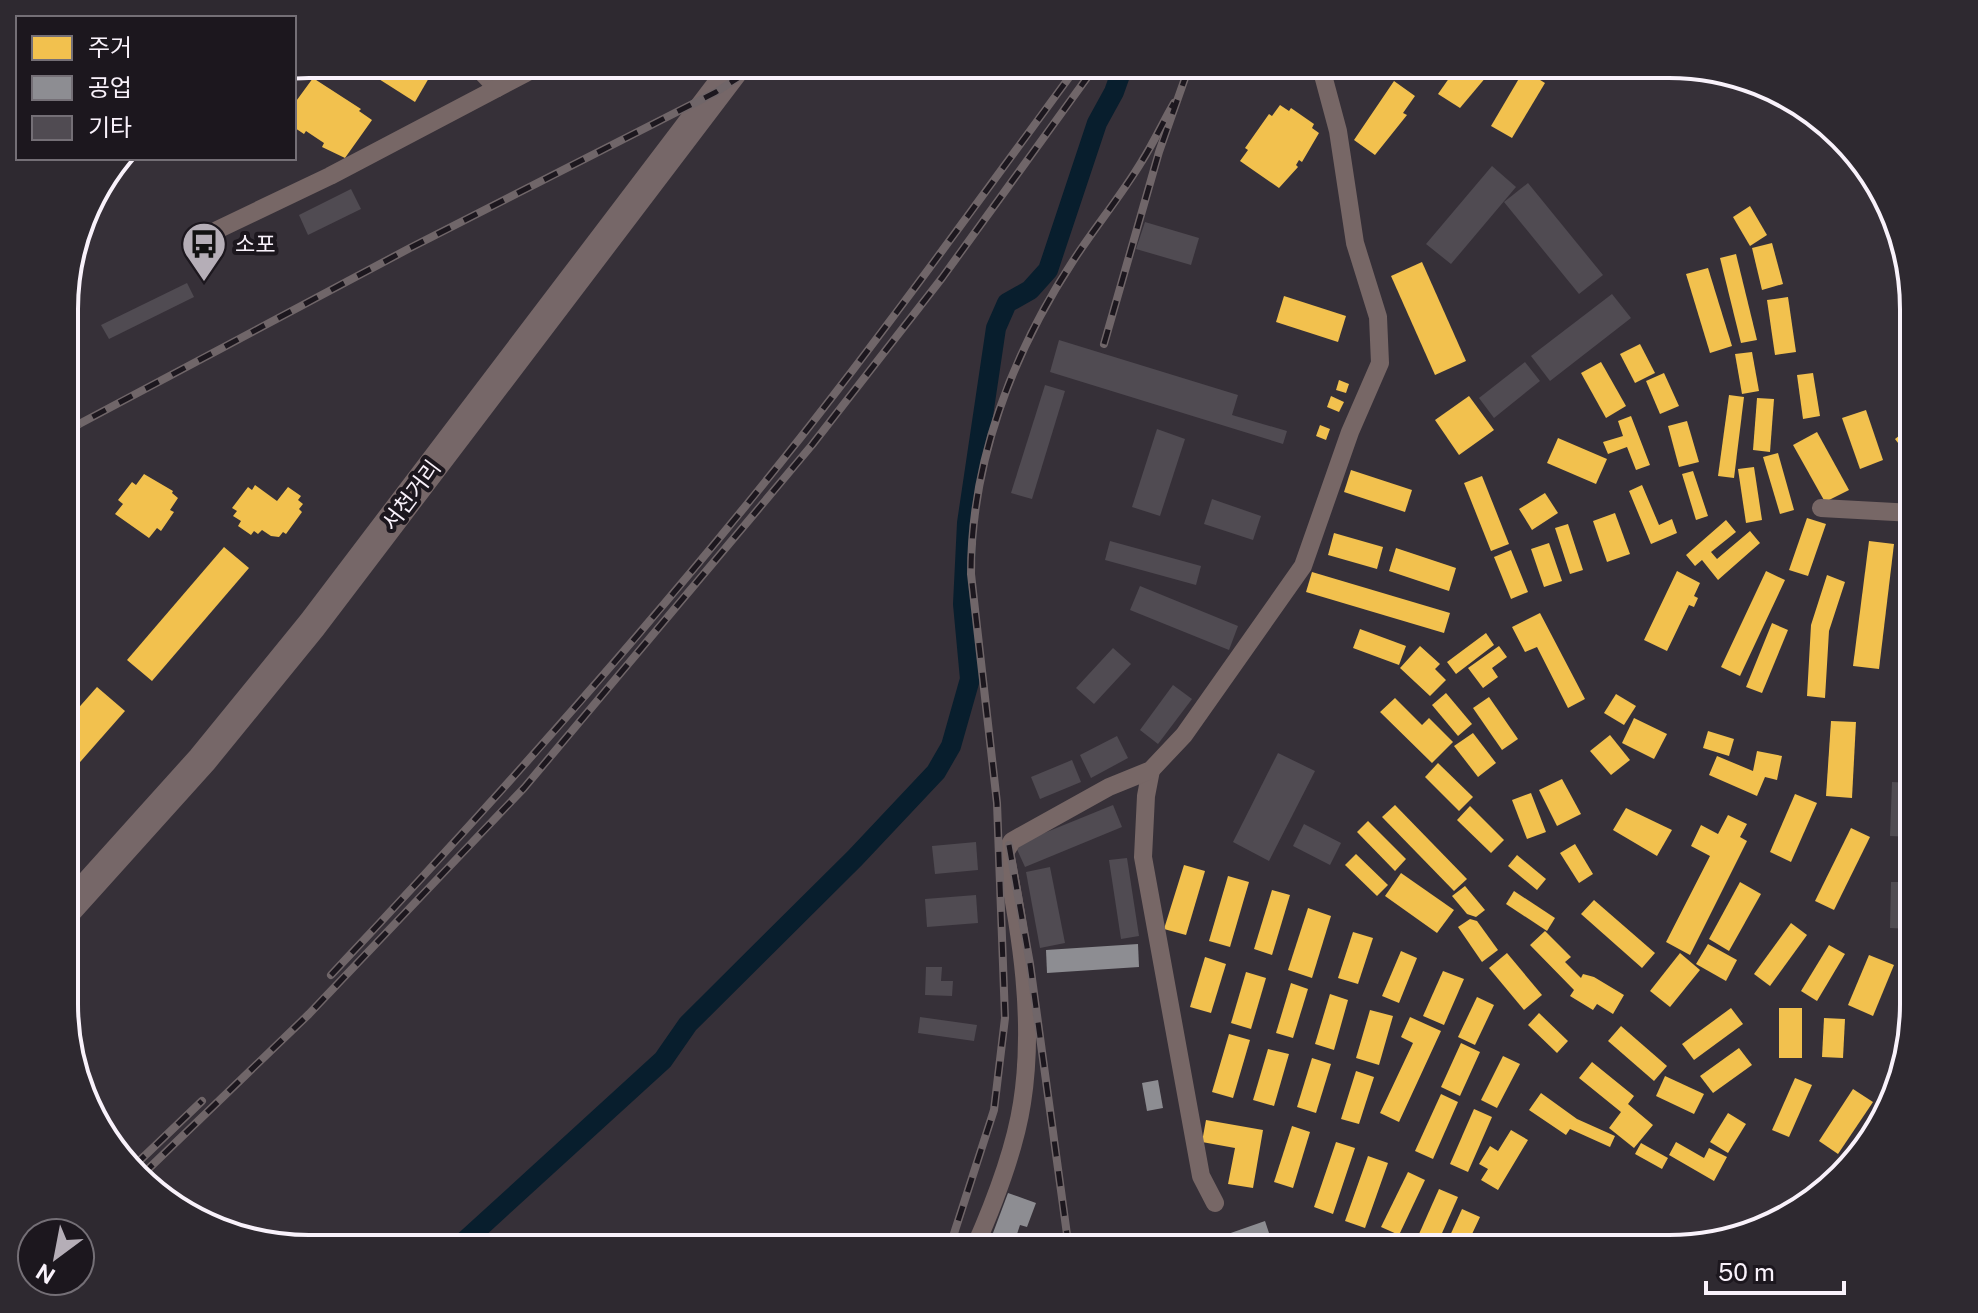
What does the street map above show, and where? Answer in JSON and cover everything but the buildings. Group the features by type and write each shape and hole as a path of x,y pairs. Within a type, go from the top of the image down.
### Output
{"main road":[{"name":"서천거리","path":"78,898 202,760 312,625 727,78"}],"street":[{"path":"217,230 330,176 478,78"},
{"path":"980,1235 1022,1105 1026,1060 1028,1023 1005,853 1012,841 1109,787 1151,770 1184,735 1303,566 1350,432 1380,363 1378,317 1355,243 1338,131 1324,78"},
{"path":"1821,508 1900,512"},
{"path":"1151,770 1146,796 1143,857 1201,1176 1215,1203"}],"waterway":[{"path":"471,1235 663,1060 688,1024 855,858 936,772 951,746 970,679 963,604 967,523 996,328 1007,303 1030,290 1048,270 1097,123 1119,78"}],"railway":[{"path":"78,425 738,78"},
{"path":"331,975 572,711 745,507 872,345 1069,78"},
{"path":"148,1169 309,1014 524,788 812,445 942,278 1087,78"},
{"path":"1104,344 1159,152 1185,78"},
{"path":"954,1235 994,1110 1005,1018 997,803 971,574 978,491 999,410 1031,333 1073,261 1142,161 1174,103"},
{"path":"1009,845 1030,964 1067,1235"},
{"path":"140,1161 202,1101"}],"place":[{"name":"소포","path":"204,283"}]}
